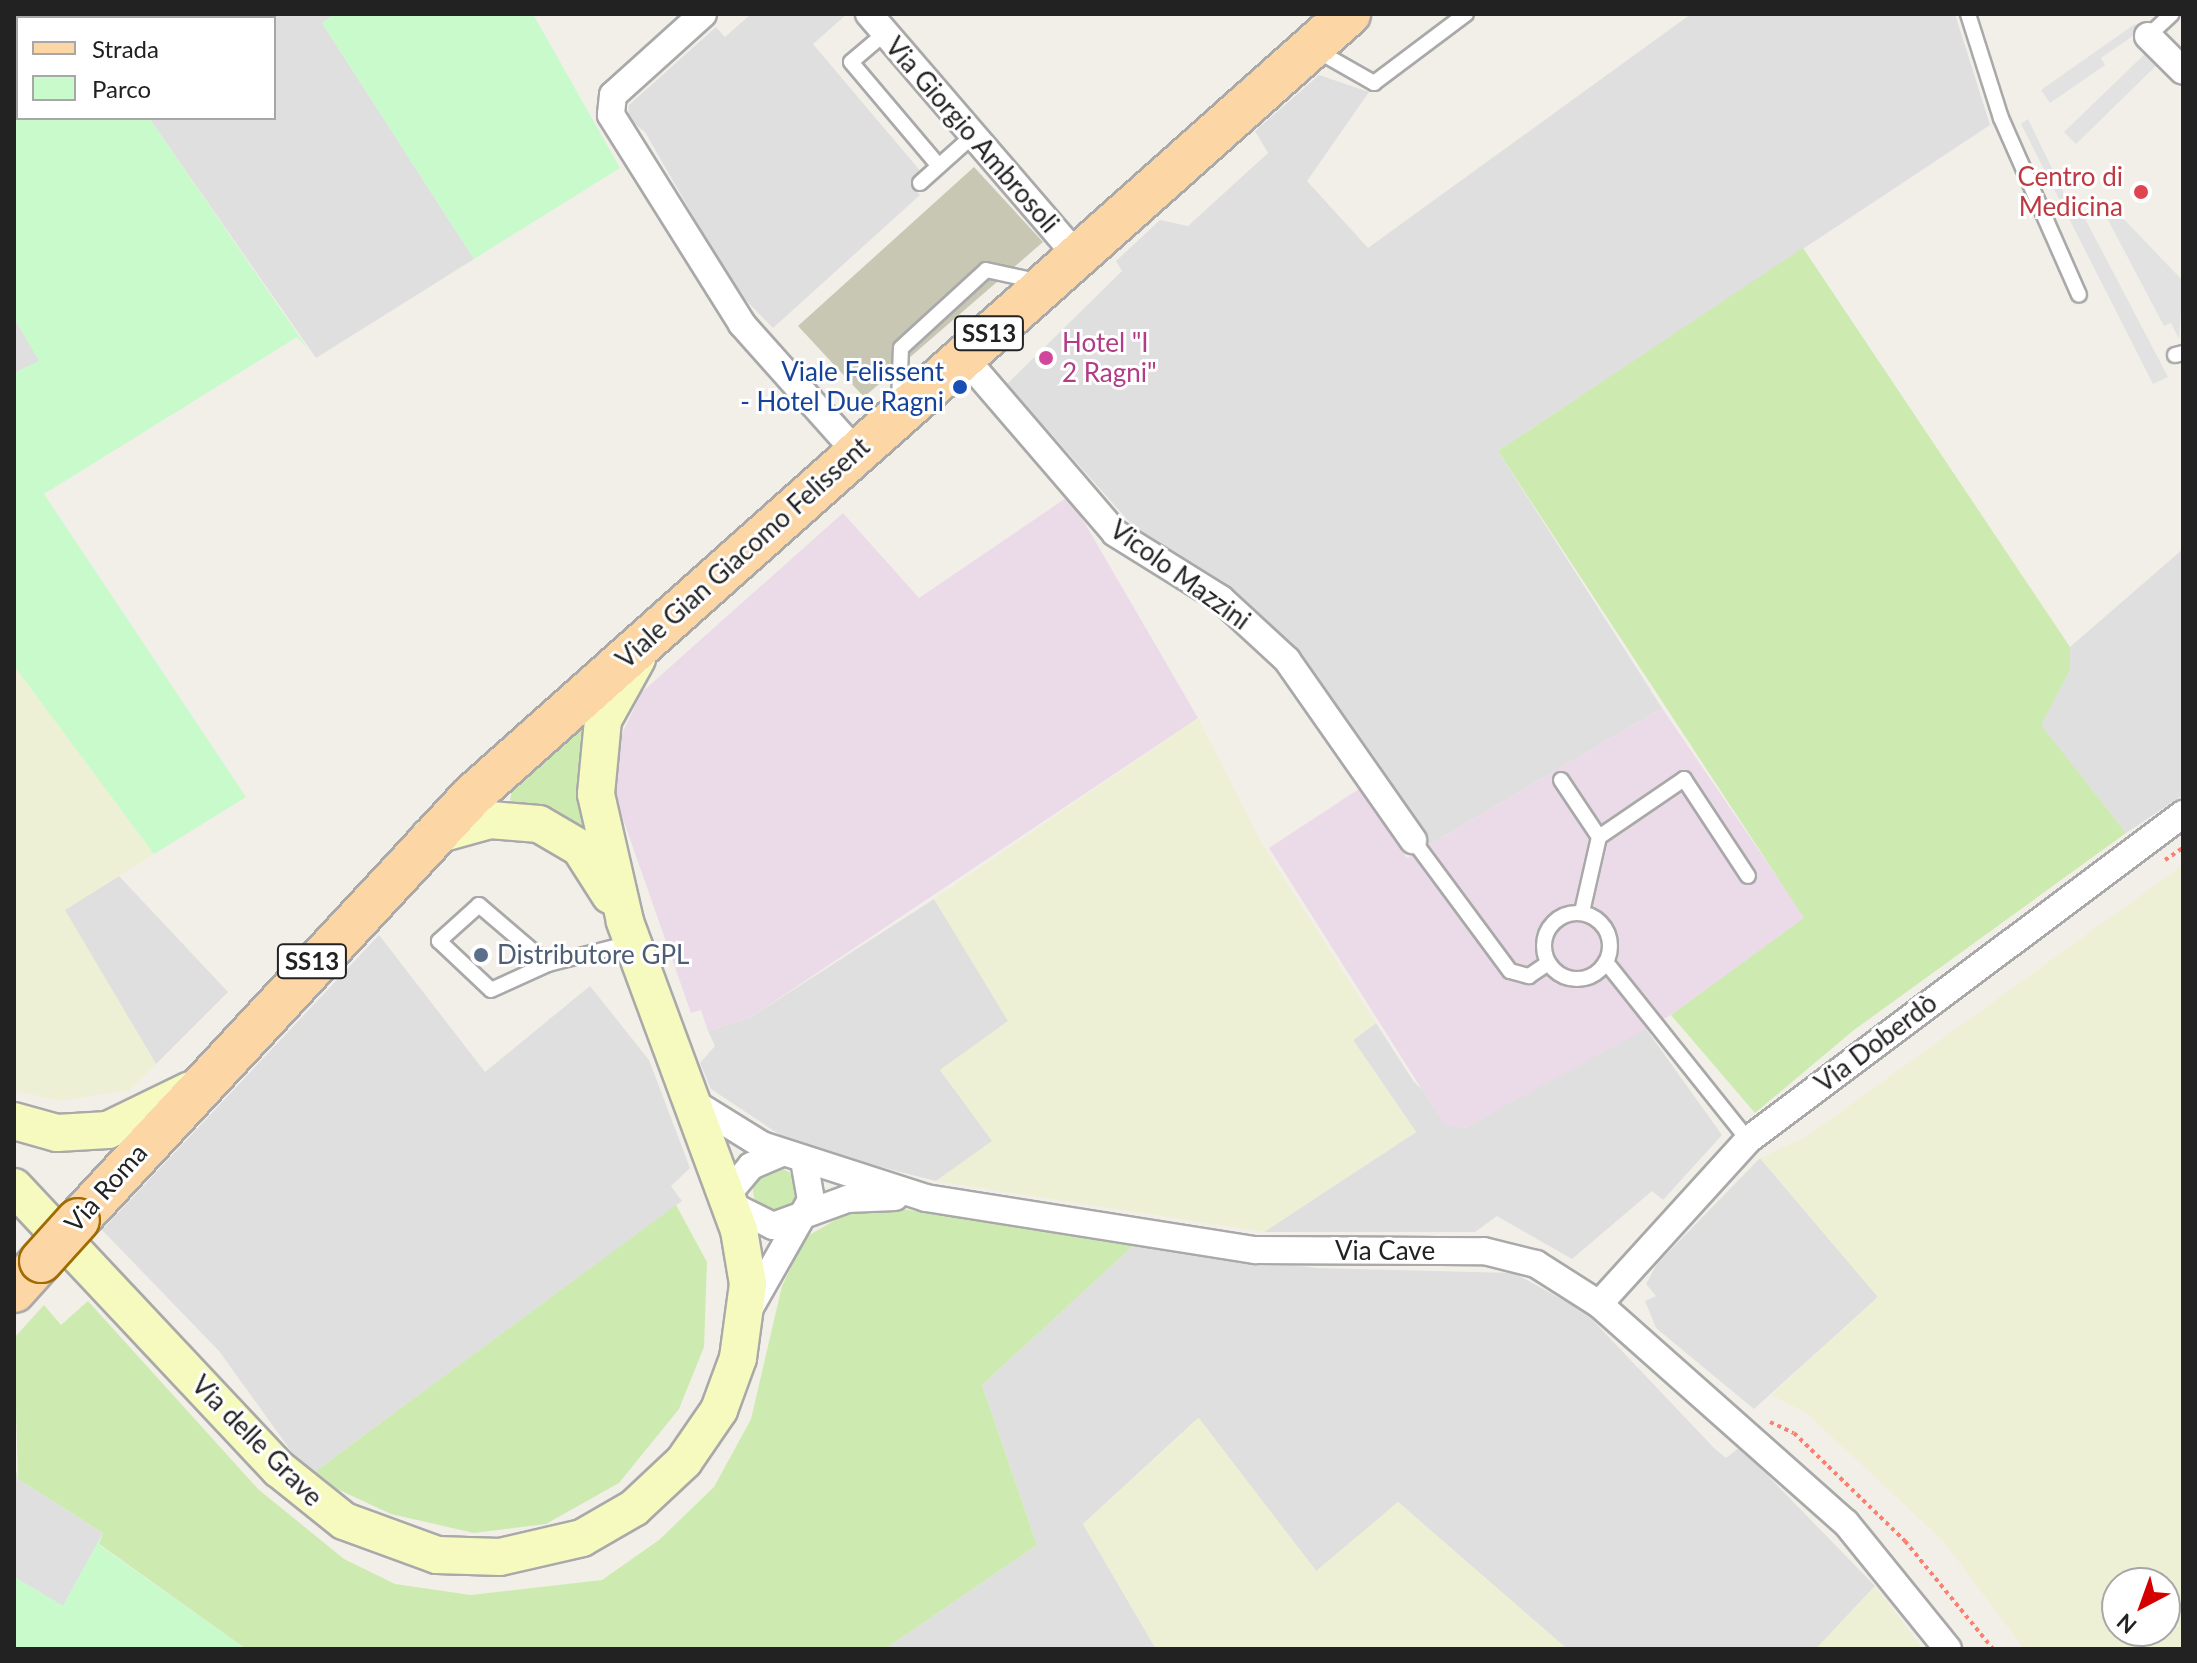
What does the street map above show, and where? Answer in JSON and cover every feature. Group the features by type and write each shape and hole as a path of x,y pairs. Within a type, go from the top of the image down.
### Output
{"main road":[{"name":"Viale Gian Giacomo Felissent","path":"199,1086 427,838 1045,282 1316,50 1349,14"},
{"name":"Viale Gian Giacomo Felissent","path":"1316,50 1373,14"},
{"name":"Via delle Grave","path":"14,1187 313,1501 359,1528 437,1555 527,1554 582,1538 634,1508 711,1424 746,1315 745,1257 728,1200 628,932 596,794 598,738 621,679 668,622"},
{"name":"Via delle Grave","path":"427,838 490,820 553,829 589,860 628,932"},
{"path":"14,1121 57,1133 108,1130 199,1086"},
{"name":"Via Roma","path":"22,1280 199,1086"}],"street":[{"path":"703,14 613,95 611,115 742,324 856,452"},
{"name":"Via Giorgio Ambrosoli","path":"876,24 969,139 1076,255"},
{"path":"2146,38 2183,71"},
{"name":"Vicolo Mazzini","path":"963,356 1115,533 1221,599 1287,660 1413,840"},
{"name":"Via Doberdò","path":"1599,1304 1748,1140 2183,814"},
{"name":"Via Cave","path":"691,1101 793,1157 926,1198 1256,1250 1504,1253 1555,1273 1599,1304 1846,1523 1948,1649"},
{"path":"746,1315 799,1221 813,1188 793,1157 751,1166 728,1200 762,1223 799,1221 847,1199 926,1198"}],"lane":[{"path":"1316,50 1374,83 1466,14"},
{"path":"1968,14 2001,118 2079,295"},
{"path":"2146,38 2172,14"},
{"path":"876,24 851,62 939,166"},
{"path":"920,183 969,139"},
{"path":"899,414 901,348 986,270 1045,282"},
{"path":"1582,912 1599,837 1684,779 1748,876"},
{"path":"1561,780 1599,837"},
{"path":"1413,840 1510,971 1529,976 1548,963"},
{"path":"548,964 479,905 439,941 491,990 628,932"},
{"path":"1548,963 1547,930 1561,915 1582,912 1607,931 1606,962"},
{"path":"1548,963 1578,979 1606,962"},
{"path":"1606,962 1620,970 1748,1140"}],"path":[{"path":"2158,865 2183,848"},
{"path":"1761,1418 1794,1433 1895,1530 1993,1649"}],"shaded area":[{"path":"78,14 335,14 322,23 474,259 316,358 150,120 276,120 276,16"},
{"path":"751,14 847,14 813,44 922,173 911,183 920,195 773,328 735,289 645,132 628,118 629,105 716,27 725,37"},
{"path":"1691,14 1955,14 1990,125 1498,451 1662,708 1429,845 1289,642 1214,579 1140,534 1007,384 1122,271 1116,261 1160,220 1188,226 1268,153 1255,131 1319,75 1369,92 1307,181 1368,248"},
{"path":"2135,24 2140,31 2101,58 2105,65 2050,103 2041,90"},
{"path":"2151,48 2162,60 2076,144 2064,132"},
{"path":"2028,119 2073,212 2080,209 2168,377 2153,384 2021,124"},
{"path":"974,167 1043,242 864,397 798,326"},
{"path":"2117,212 2183,281 2179,339 2171,323 2164,326 2107,218"},
{"path":"14,318 40,361 14,373"},
{"path":"1069,496 1198,718 751,1017 708,1031 701,1010 691,1013 616,799 617,744 642,692 843,513 919,598"},
{"path":"2183,549 2183,795 2126,833 2040,725 2070,670 2070,647"},
{"path":"14,666 154,854 65,910 156,1064 130,1090 59,1101 14,1090"},
{"path":"1662,708 1805,918 1671,1015 1465,1128 1445,1126 1269,848 1359,789 1407,858"},
{"path":"1198,718 1261,842 1376,1023 1353,1040 1416,1132 1264,1232 936,1181 992,1141 940,1070 1008,1021 934,899"},
{"path":"2183,865 2183,1649 2024,1649 1944,1542 1805,1412 1771,1395 1878,1297 1760,1158 1807,1136"},
{"path":"119,876 228,992 156,1064 64,910"},
{"path":"934,899 1009,1021 940,1070 993,1141 936,1181 795,1145 711,1089 700,1063 715,1046 708,1031 751,1017"},
{"path":"379,935 485,1072 590,986 649,1060 690,1168 671,1186 682,1201 309,1476 219,1351 102,1230"},
{"path":"1376,1023 1414,1082 1465,1128 1644,1026 1722,1135 1663,1200 1652,1191 1572,1259 1497,1216 1475,1232 1264,1232 1416,1132 1353,1040"},
{"path":"1760,1158 1878,1297 1754,1409 1656,1328 1645,1301 1656,1296 1646,1284 1657,1264"},
{"path":"1133,1246 1317,1268 1514,1273 1585,1312 1714,1448 1726,1458 1740,1447 1875,1586 1816,1649 1567,1649 1398,1502 1317,1572 1198,1418 1083,1524 1156,1649 885,1649 1037,1545 982,1385"},
{"path":"1199,1418 1316,1571 1398,1502 1567,1649 1156,1649 1083,1524"},
{"path":"14,1460 18,1479 103,1533 63,1606 14,1577"},
{"path":"1875,1586 1923,1649 1816,1649"}],"green space":[{"path":"14,14 48,16 16,16 16,120 150,120 308,349 297,337 44,494 246,797 154,854 14,666 14,373 39,361 14,318"},
{"path":"335,14 533,14 620,168 474,259 322,23"},
{"path":"1803,248 2070,647 2070,670 2041,725 2126,833 1854,1030 1755,1113 1671,1015 1804,918 1498,451"},
{"path":"585,725 590,836 510,800 512,790"},
{"path":"776,1168 792,1175 799,1191 792,1207 776,1214 760,1207 753,1191 760,1175"},
{"path":"865,1203 1133,1246 982,1385 1037,1545 885,1649 246,1649 99,1544 103,1533 18,1479 14,1338 44,1305 61,1325 88,1301 258,1489 344,1559 395,1584 471,1595 602,1580 659,1540 714,1487 751,1419 782,1286 806,1237"},
{"path":"676,1205 707,1262 704,1347 679,1409 619,1483 546,1524 474,1533 391,1514 309,1476"},
{"path":"103,1533 99,1545 246,1649 14,1649 14,1577 63,1606"}],"place":[{"name":"Centro di Medicina","path":"2141,192"},
{"name":"Hotel \"I 2 Ragni\"","path":"1046,358"},
{"name":"Viale Felissent - Hotel Due Ragni","path":"960,387"},
{"name":"Distributore GPL","path":"481,955"}]}
